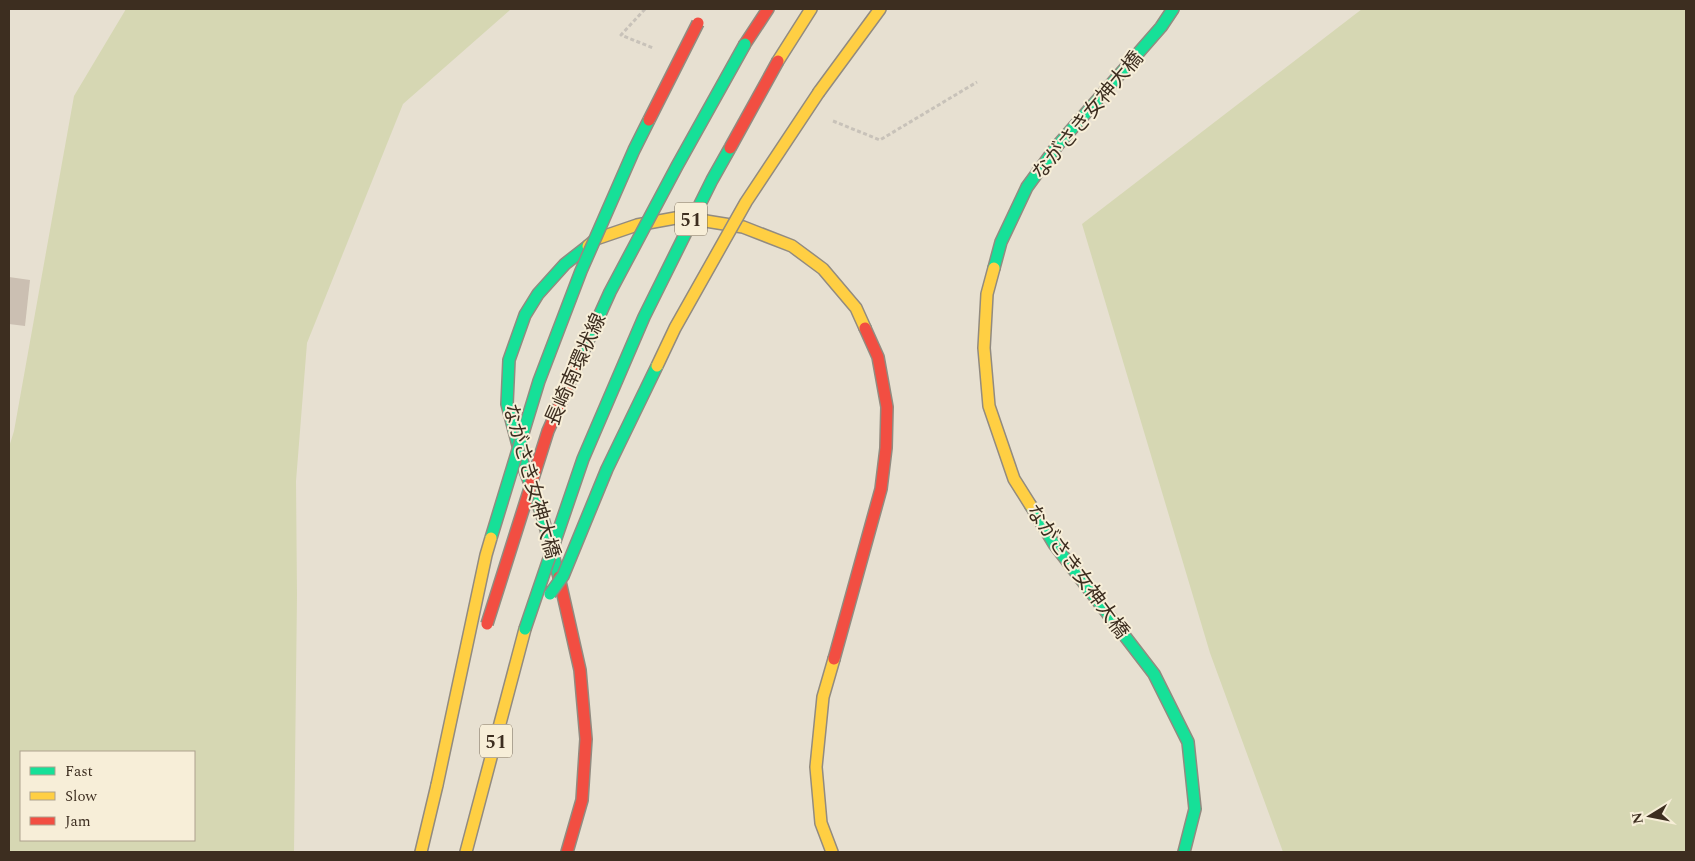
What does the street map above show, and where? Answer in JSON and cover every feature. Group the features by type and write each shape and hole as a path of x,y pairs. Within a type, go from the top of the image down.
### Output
{"main road":[{"name":"長崎南環状線","path":"484,636 548,431 610,292 745,44 768,9"},
{"name":"51","path":"466,852 526,629 583,459 644,317 712,180 778,61 811,9"},
{"path":"526,629 563,576 607,469 675,328 746,202 819,92 880,9"},
{"name":"ながさき女神大橋","path":"1173,9 1161,26 1057,146 1027,187 1001,242 988,294 984,348 989,406 1014,479 1054,544 1154,674 1188,742 1195,809 1184,852"},
{"path":"437,785 486,555 540,381 581,271 631,158 700,19"},
{"name":"ながさき女神大橋","path":"567,852 582,800 586,739 580,670 566,603 542,515 524,468 507,404 509,360 525,315 538,294 565,264 596,239 637,225 681,217 742,227 792,246 823,269 856,308 878,357 887,407 886,448 881,489 824,697 816,767 821,823 832,852"},
{"name":"51","path":"421,852 437,785 475,664"}],"green space":[{"path":"126,9 511,9 403,104 307,343 296,481 297,595 294,852 9,852 9,447 14,431 74,96"},
{"path":"1362,9 1686,9 1686,852 1283,852 1210,653 1082,224"}],"building":[{"path":"9,277 30,280 25,326 9,324"}],"traffic: fast":[{"path":"994,268 1001,242 1027,187 1057,146 1161,27 1173,9"},
{"path":"578,363 610,292 745,44"},
{"path":"491,538 539,381 581,271 649,120"},
{"path":"525,629 583,459 644,317 712,180 730,148"},
{"path":"559,577 542,515 524,468 507,404 509,360 525,315 538,294 565,264 588,246"},
{"path":"550,594 563,576 607,469 657,366"},
{"path":"1031,506 1054,544 1154,674 1188,742 1195,809 1184,852"}],"traffic: slow":[{"path":"778,61 811,9"},
{"path":"819,92 880,9"},
{"path":"657,366 675,328 746,202 819,92"},
{"path":"588,246 596,239 637,225 681,217 743,227 792,246 823,269 856,308 865,328"},
{"path":"994,268 987,294 984,348 989,406 1014,479 1031,506"},
{"path":"437,785 491,538"},
{"path":"466,852 525,629"},
{"path":"832,852 821,823 816,767 823,697 834,659"},
{"path":"421,852 437,785"}],"traffic: jam":[{"path":"745,44 768,9"},
{"path":"649,120 698,23"},
{"path":"730,148 778,61"},
{"path":"834,659 881,489 886,448 887,407 878,357 865,328"},
{"path":"487,624 548,431 578,363"},
{"path":"559,577 580,670 586,739 582,800 567,852"}]}
